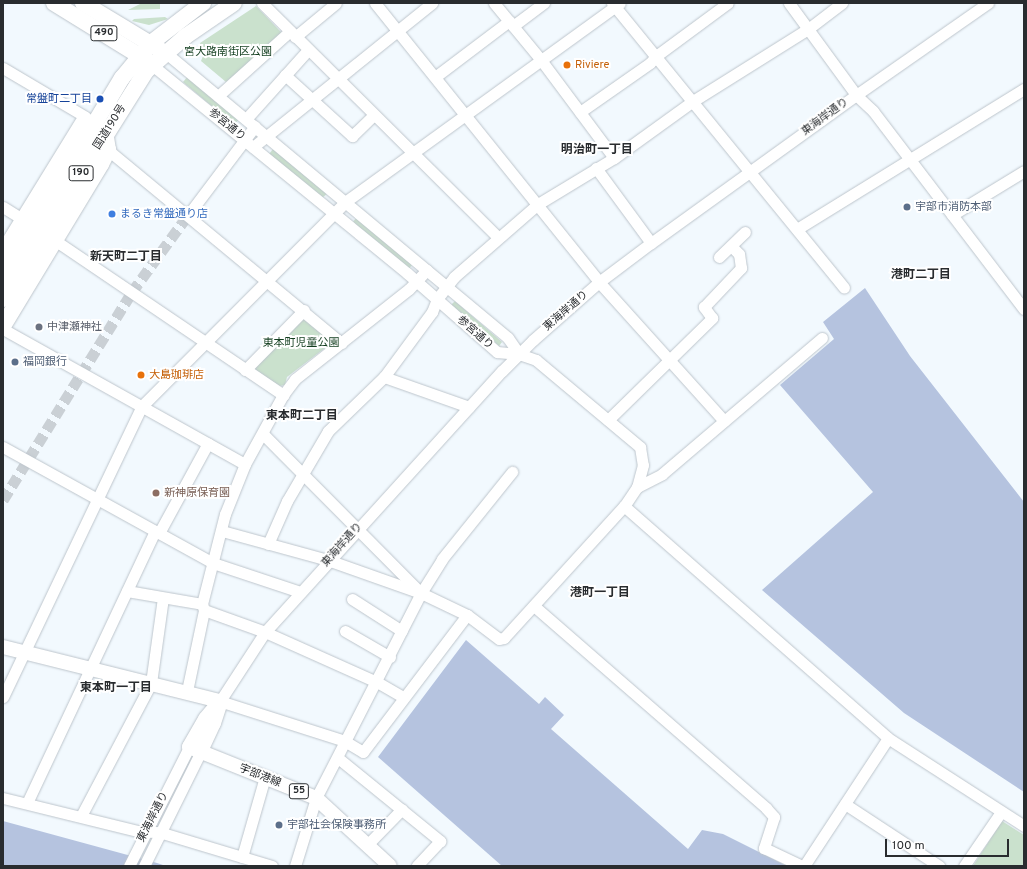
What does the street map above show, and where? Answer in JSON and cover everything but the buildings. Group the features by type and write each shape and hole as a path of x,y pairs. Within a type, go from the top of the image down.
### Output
{"highway":[{"name":"490","path":"54,3 146,60"},
{"name":"国道190号","path":"3,276 101,150 105,134 135,86 146,60 151,43 203,3"},
{"name":"国道190号","path":"3,300 92,121 146,60 166,53 234,3"},
{"name":"490","path":"87,4 166,53"},
{"path":"3,253 39,229"},
{"path":"3,327 39,229"}],"main road":[{"path":"3,647 90,667 220,701 214,723 194,750"},
{"name":"宇部港線","path":"194,750 316,798 390,866"}],"street":[{"path":"262,3 498,237"},
{"path":"218,96 292,34 336,3"},
{"path":"375,3 538,204 599,282 724,421"},
{"path":"254,147 337,78 432,3"},
{"path":"494,3 541,60 614,158"},
{"path":"435,77 511,23 544,3"},
{"path":"580,112 650,63 656,56 728,3"},
{"path":"789,3 856,95 872,111 1024,309"},
{"path":"268,544 287,501 328,431 384,377 432,312 437,299 454,277 498,237 538,204 614,158 694,101 808,29 842,3"},
{"name":"東海岸通り","path":"220,701 264,632 357,528 519,354 599,282 856,95 988,3"},
{"path":"3,697 96,499 142,406 345,202 414,154 616,4 656,56 844,287"},
{"path":"246,119 308,50"},
{"name":"参宮通り","path":"166,53 508,338 519,354"},
{"name":"参宮通り","path":"146,60 254,147 437,299 497,352 519,354"},
{"path":"4,70 92,121"},
{"path":"285,75 310,100 352,136 374,115"},
{"path":"797,229 1024,89"},
{"path":"188,215 255,126"},
{"path":"101,150 188,215 304,310 341,344"},
{"path":"596,168 651,244"},
{"path":"952,215 1024,171"},
{"path":"3,207 39,229 283,395"},
{"path":"719,257 745,232"},
{"path":"608,420 712,318 704,307 741,268 739,254 731,246"},
{"path":"187,692 203,607 225,514 245,464 263,434 283,395 294,378 341,344 416,282 427,270"},
{"path":"245,370 304,310"},
{"path":"3,327 245,464"},
{"path":"638,486 662,474 822,338"},
{"path":"222,531 328,560 421,593 467,615 500,639 504,638 624,506 638,486 643,465 640,447 536,360 519,354"},
{"path":"384,377 469,407"},
{"path":"263,434 421,593"},
{"path":"27,804 127,591 157,532 208,443"},
{"path":"3,447 213,563 300,592"},
{"path":"295,866 316,798 377,682 421,593 442,559 512,472"},
{"path":"624,506 888,738 1024,826"},
{"path":"127,591 203,607 377,682 404,697"},
{"path":"81,816 151,683 163,598"},
{"path":"352,599 402,631"},
{"path":"534,606 766,808 774,817 764,848 803,866 888,738"},
{"path":"220,701 345,741 363,752 467,615"},
{"path":"345,631 390,656"},
{"name":"東海岸通り","path":"129,866 146,830 194,750"},
{"name":"東海岸通り","path":"146,862 194,750"},
{"path":"338,758 440,841 417,866"},
{"path":"242,857 265,777"},
{"path":"3,798 159,832 272,866"},
{"path":"845,804 939,866"},
{"path":"367,845 402,809"},
{"path":"964,866 1001,812"}],"green space":[{"path":"142,3 160,3 160,9 128,10"},
{"name":"宮大路南街区公園","path":"256,6 281,32 280,37 226,82 201,61 203,56 200,43"},
{"path":"165,17 168,19 149,25 132,21 134,19"},
{"path":"188,76 239,119 234,125 183,82"},
{"path":"274,148 328,193 322,198 269,154"},
{"path":"357,217 412,265 408,270 352,223"},
{"path":"455,301 502,342 499,346 451,305"},
{"name":"東本町児童公園","path":"301,317 330,341 329,345 287,377 285,385 280,386 252,369"},
{"path":"1002,821 1024,835 1024,866 973,866"}],"water":[{"path":"865,288 910,356 1024,502 1024,792 904,713 762,590 873,492 780,385 834,339 823,322"},
{"path":"466,640 539,704 545,697 564,715 551,729 688,849 702,830 723,834 787,866 502,866 378,757"},
{"path":"3,821 157,863 166,866 3,866"}],"tunnel":[{"path":"3,500 132,292 188,215"}],"place":[{"name":"Riviere","path":"567,65"},
{"name":"常盤町二丁目","path":"100,99"},
{"name":"宇部市消防本部","path":"907,207"},
{"name":"まるき常盤通り店","path":"112,214"},
{"name":"中津瀬神社","path":"39,327"},
{"name":"福岡銀行","path":"15,362"},
{"name":"大島珈琲店","path":"141,375"},
{"name":"新神原保育園","path":"156,493"},
{"name":"宇部社会保険事務所","path":"279,825"}],"district":[{"name":"明治町一丁目","path":"597,151"},
{"name":"新天町二丁目","path":"126,258"},
{"name":"港町二丁目","path":"921,276"},
{"name":"東本町二丁目","path":"302,417"},
{"name":"港町一丁目","path":"600,594"},
{"name":"東本町一丁目","path":"116,689"}]}
